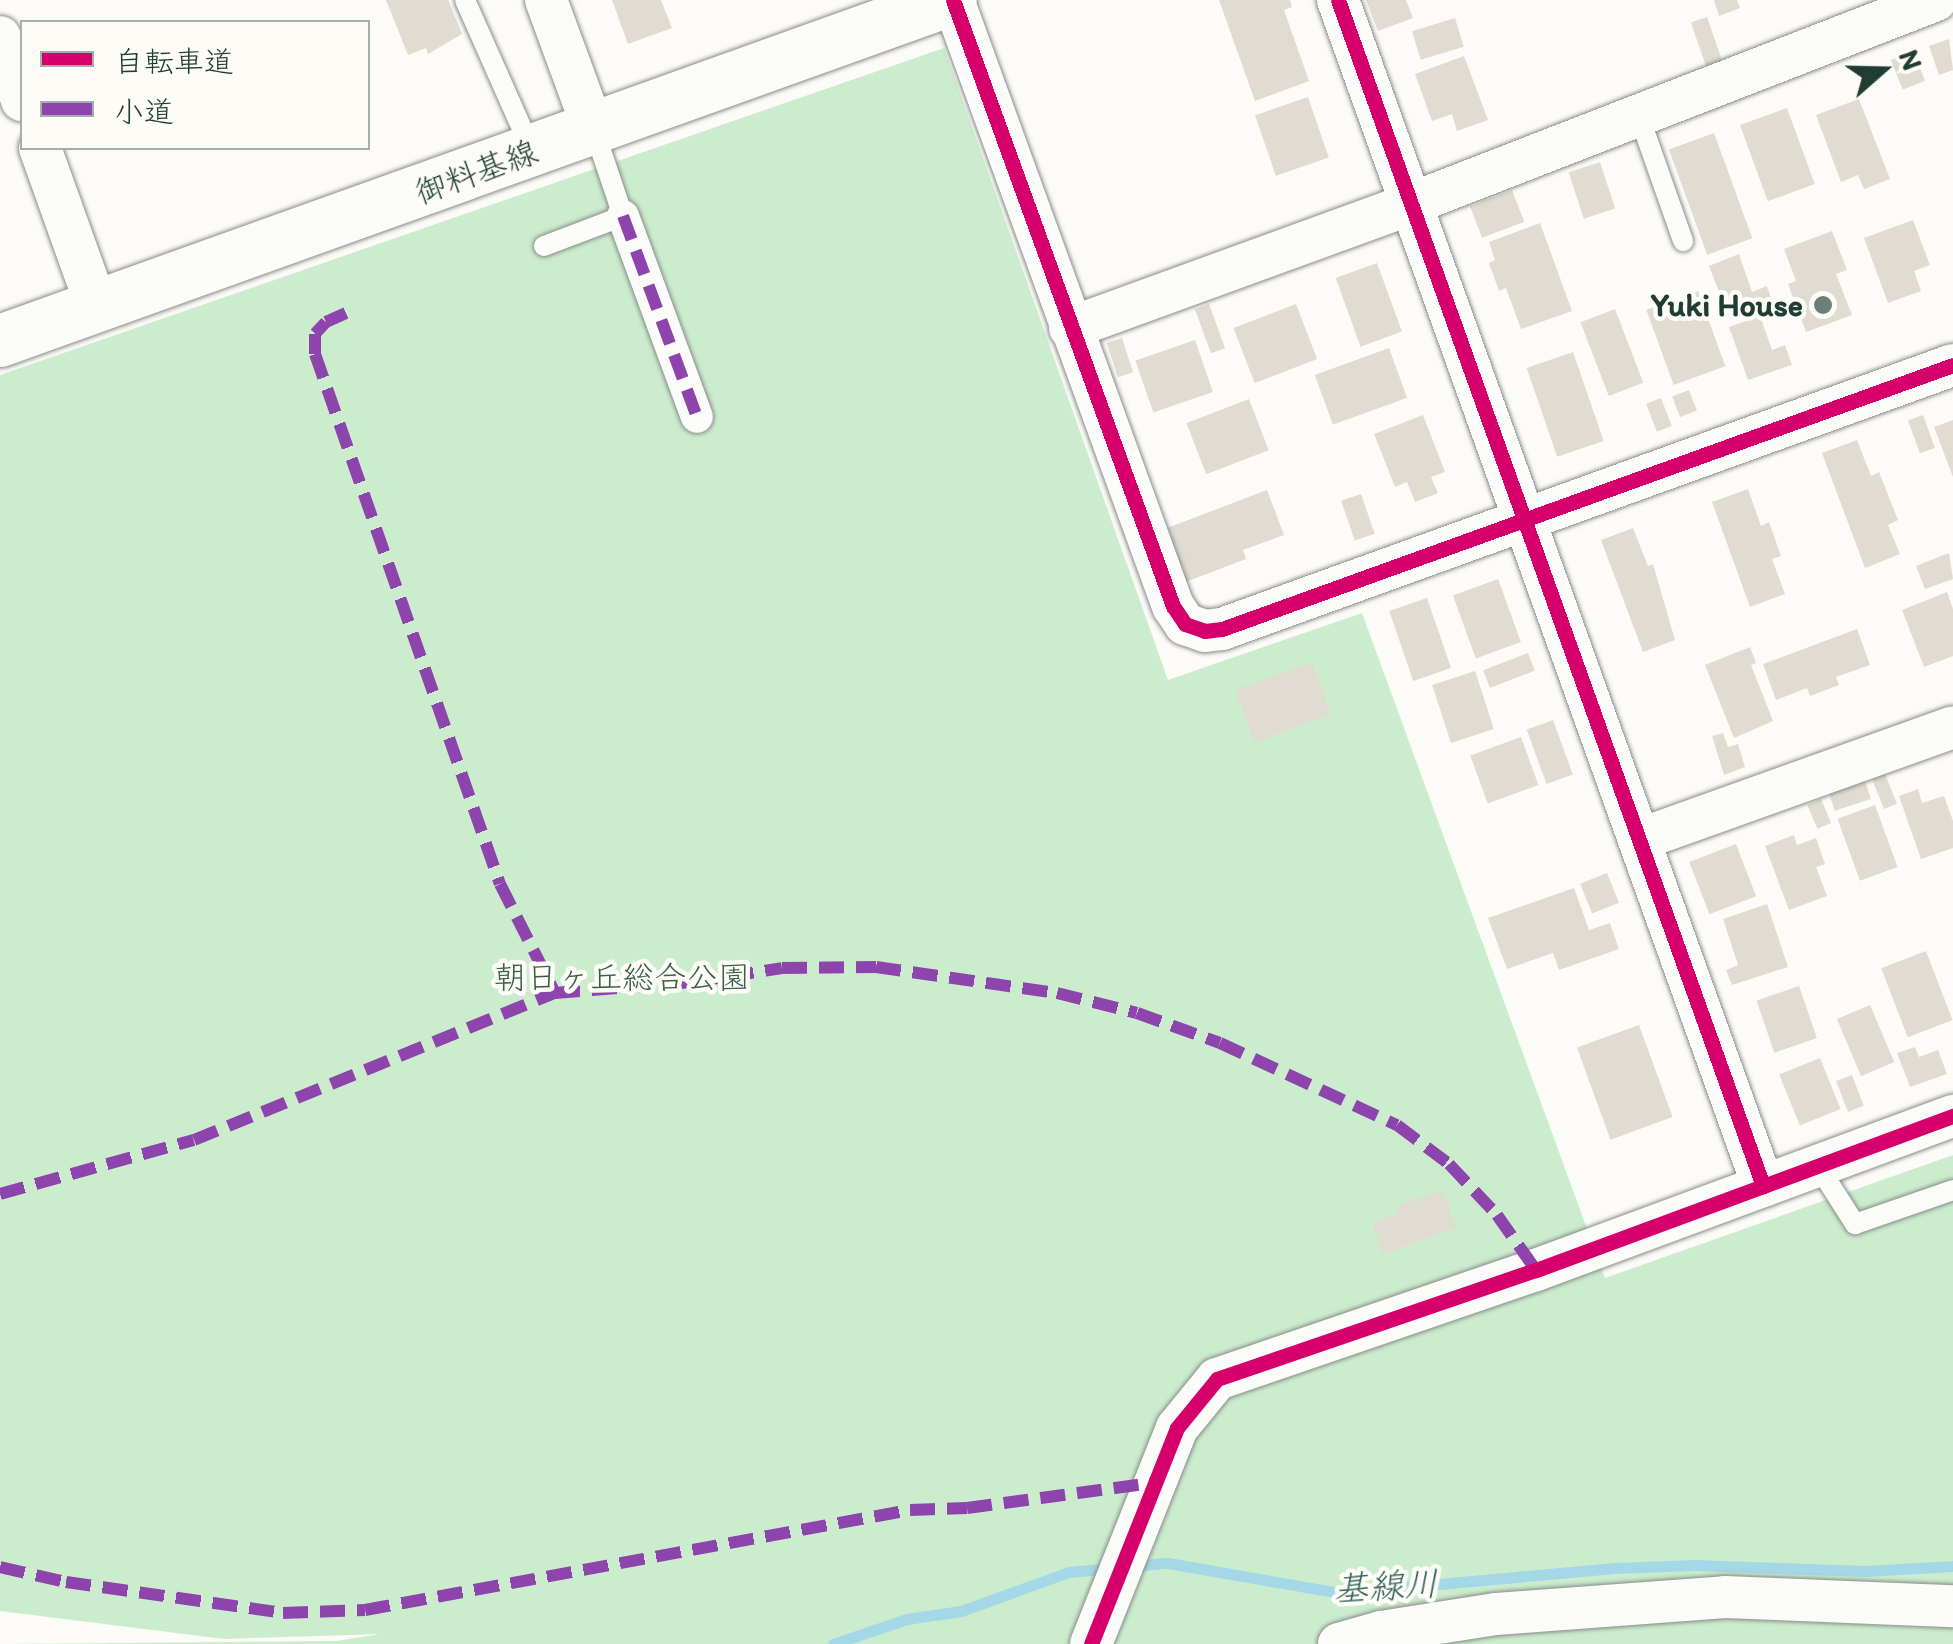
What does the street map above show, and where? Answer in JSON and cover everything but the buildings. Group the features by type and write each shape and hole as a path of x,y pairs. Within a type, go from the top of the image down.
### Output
{"street":[{"path":"546,0 593,128"},
{"name":"御料基線","path":"0,341 952,0"},
{"path":"952,0 1172,606 1185,624 1205,631 1222,629 1953,364"},
{"path":"1338,0 1763,1186"},
{"path":"1070,328 1412,204 1936,0"},
{"path":"0,37 20,94"},
{"path":"41,150 97,308"},
{"path":"623,216 697,418"},
{"path":"1641,839 1953,727"},
{"path":"1091,1644 1177,1428 1217,1380 1953,1116"},
{"path":"1339,1644 1381,1632 1496,1614 1725,1598 1953,1606"}],"lane":[{"path":"465,0 532,152"},
{"path":"1638,113 1683,241"},
{"path":"544,246 623,216 593,128"},
{"path":"1818,1166 1855,1224 1953,1190"}],"green space":[{"name":"朝日ヶ丘総合公園","path":"944,48 1168,680 1362,613 1605,1278 1953,1155 1953,1644 0,1644 337,1641 380,1634 224,1639 0,1611 0,375"}],"waterway":[{"name":"基線川","path":"1131,1566 1168,1563 1340,1593 1615,1568 1694,1565 1867,1571 1953,1566"},
{"name":"基線川","path":"833,1644 907,1619 961,1611 1069,1572 1112,1568"}],"marked path":[{"path":"623,216 697,417"},
{"path":"346,313 326,322 315,334 315,354 500,884 555,993"},
{"path":"0,1194 194,1140 555,993 692,982 782,968 876,967 1057,993 1137,1013 1220,1043 1397,1125 1449,1164 1497,1215 1536,1270"},
{"path":"0,1567 66,1582 283,1613 365,1610 910,1510 967,1508 1159,1482"}],"cycle path":[{"path":"953,0 1173,606 1185,624 1205,631 1222,629 1953,365"},
{"path":"1338,0 1763,1186"},
{"path":"1091,1644 1177,1428 1217,1379 1536,1270 1953,1116"}],"place":[{"name":"Yuki House","path":"1823,305"}]}
